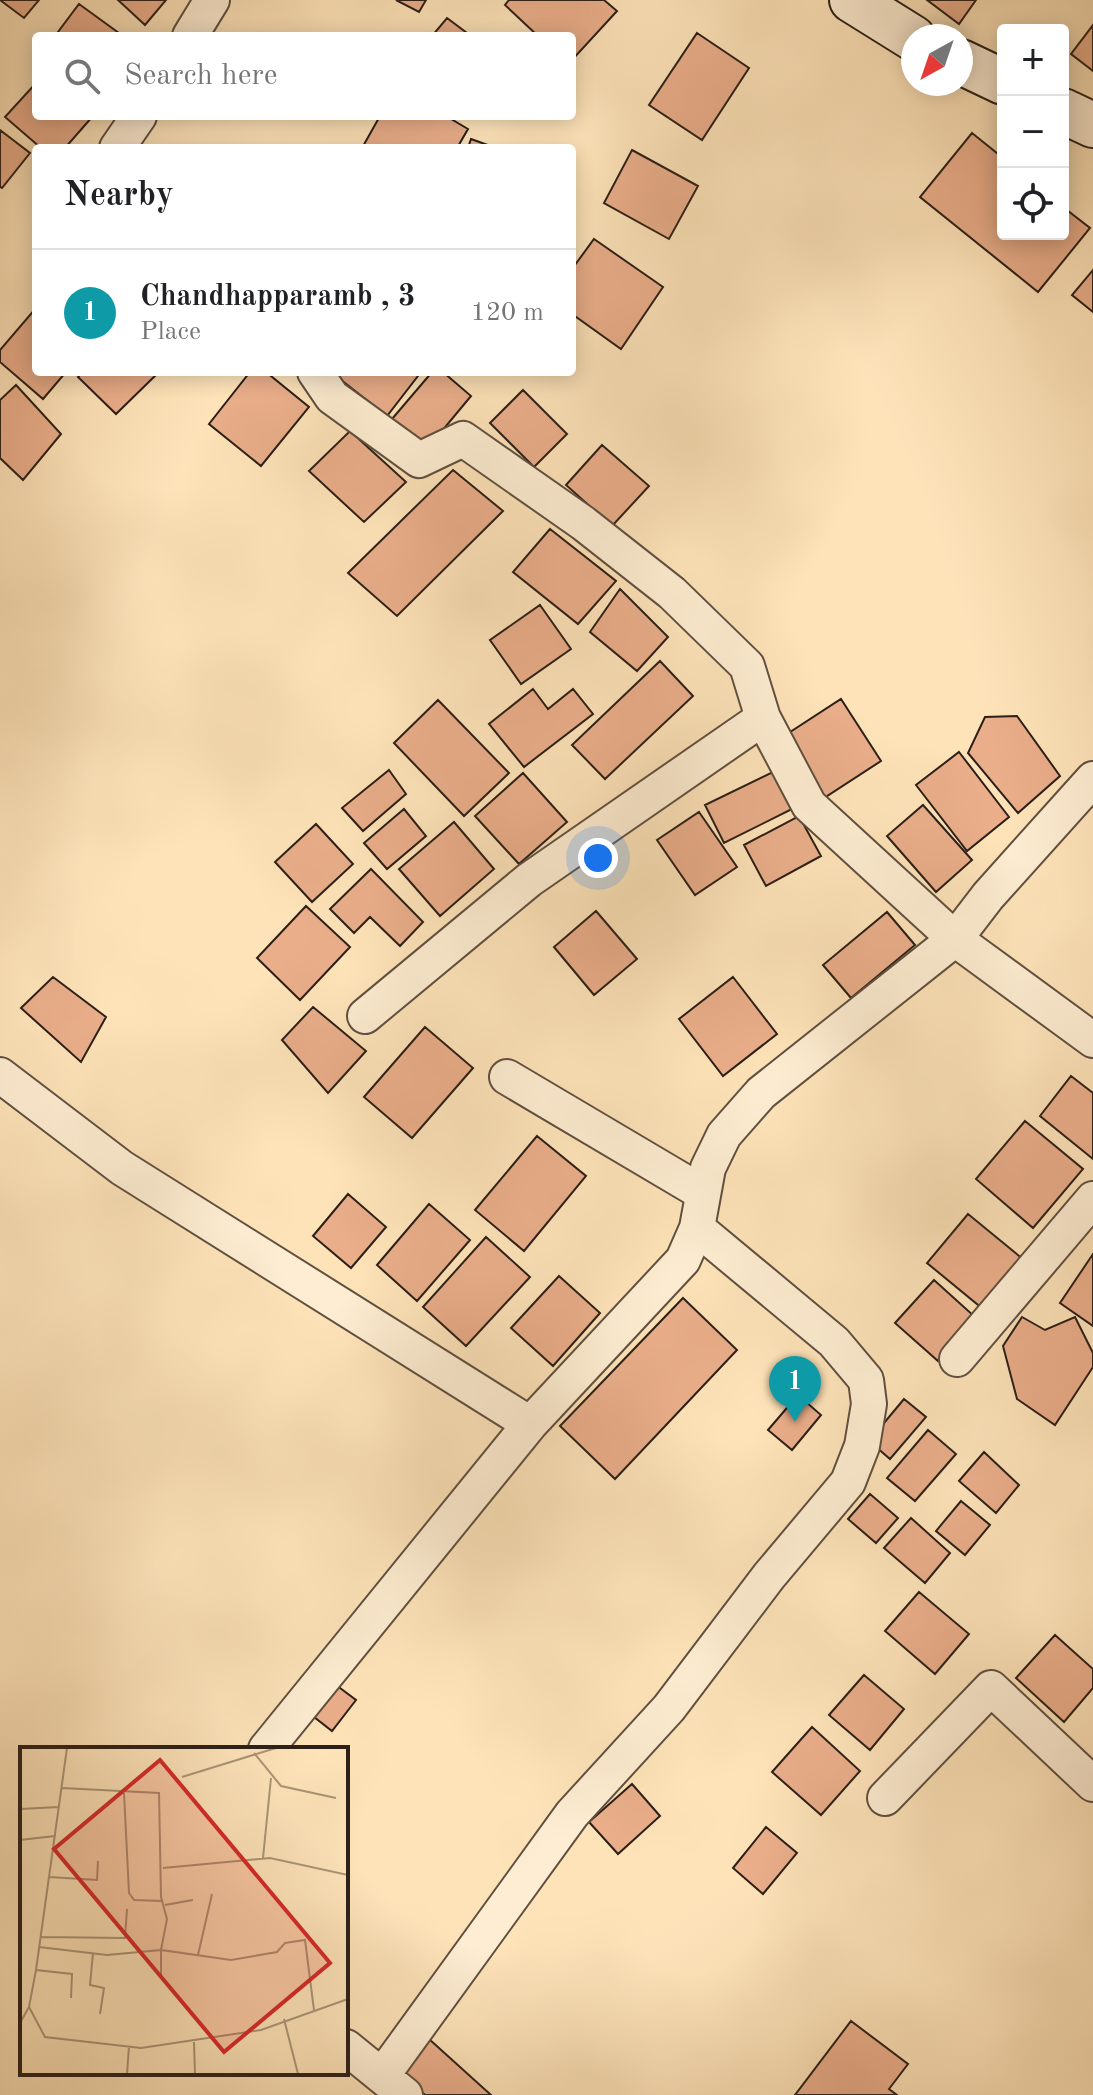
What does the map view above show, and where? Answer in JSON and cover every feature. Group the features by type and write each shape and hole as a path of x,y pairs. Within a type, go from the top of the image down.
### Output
{"street":[{"path":"192,32 212,0"},
{"path":"852,0 901,31"},
{"path":"973,68 997,79"},
{"path":"1069,114 1093,125"},
{"path":"120,144 136,120"},
{"path":"318,376 332,397 419,460 463,439 583,523 672,593 747,666 763,718 809,805 955,939 1093,1040"},
{"path":"365,1016 529,880 763,718"},
{"path":"268,1747 530,1424 683,1260 697,1228 708,1168 724,1135 761,1093 955,939 988,896 1093,779"},
{"path":"0,1075 122,1168 530,1424"},
{"path":"507,1077 703,1193"},
{"path":"957,1359 1093,1199"},
{"path":"348,2049 393,2085 572,1814 669,1708 769,1576 848,1482 862,1446 869,1404 866,1380 834,1342 697,1228"},
{"path":"885,1798 991,1688 1093,1784"}],"building":[{"path":"0,0 39,0 24,18"},
{"path":"118,0 166,0 145,25"},
{"path":"396,0 426,0 419,12"},
{"path":"509,0 604,0 617,11 576,56 576,32 534,32 505,5"},
{"path":"927,0 976,0 959,24"},
{"path":"79,4 118,32 58,32"},
{"path":"447,18 466,32 435,32"},
{"path":"1093,25 1093,71 1071,54"},
{"path":"697,33 749,68 702,140 649,105"},
{"path":"32,87 32,120 90,120 68,144 36,144 5,117"},
{"path":"378,120 453,120 468,129 459,144 364,144"},
{"path":"0,130 30,153 2,188 0,187"},
{"path":"972,133 997,153 997,240 1069,240 1069,212 1090,228 1038,292 920,197"},
{"path":"632,150 698,186 669,239 604,203"},
{"path":"594,239 663,287 621,349 576,317 576,264"},
{"path":"1093,270 1093,312 1072,295"},
{"path":"32,313 32,376 63,376 43,399 0,362 0,350"},
{"path":"79,376 155,376 116,414"},
{"path":"247,376 271,376 309,407 261,466 209,424"},
{"path":"336,376 418,376 387,416"},
{"path":"429,376 448,376 471,396 427,449 392,419"},
{"path":"16,385 61,434 23,480 0,458 0,400"},
{"path":"523,390 567,434 534,467 490,423"},
{"path":"350,431 406,482 364,522 309,471"},
{"path":"602,445 649,486 612,526 566,485"},
{"path":"453,470 503,511 397,616 348,573"},
{"path":"550,529 616,581 578,624 513,572"},
{"path":"620,589 668,637 637,671 590,632"},
{"path":"540,605 571,649 521,684 490,640"},
{"path":"660,661 693,696 605,779 572,745"},
{"path":"533,689 548,709 573,689 593,714 524,767 489,724"},
{"path":"841,699 881,761 824,798 784,736"},
{"path":"438,700 509,773 464,816 394,743"},
{"path":"1017,716 1060,776 1018,813 968,753 985,717"},
{"path":"959,752 1009,817 967,851 916,785"},
{"path":"389,770 406,794 363,831 342,808"},
{"path":"777,770 796,807 724,843 705,805"},
{"path":"523,773 567,822 519,864 475,816"},
{"path":"923,805 972,860 936,892 887,836"},
{"path":"404,809 426,836 387,869 364,843"},
{"path":"699,812 737,867 695,895 657,840"},
{"path":"799,816 821,856 766,886 744,845"},
{"path":"454,822 494,869 440,916 399,869"},
{"path":"316,824 353,864 312,902 275,862"},
{"path":"371,869 423,922 400,946 370,917 354,933 330,909"},
{"path":"306,906 350,947 300,1000 257,958"},
{"path":"596,911 637,959 594,995 554,947"},
{"path":"887,912 915,945 851,998 823,965"},
{"path":"53,977 106,1017 81,1062 21,1008"},
{"path":"733,977 777,1034 723,1076 679,1019"},
{"path":"313,1007 366,1051 328,1093 282,1040"},
{"path":"425,1027 473,1068 412,1138 364,1097"},
{"path":"1071,1076 1093,1093 1093,1159 1040,1116"},
{"path":"1025,1121 1083,1169 1033,1228 976,1179"},
{"path":"537,1136 586,1176 524,1251 475,1210"},
{"path":"348,1194 386,1227 351,1268 313,1236"},
{"path":"429,1204 470,1240 417,1301 377,1265"},
{"path":"968,1214 1024,1260 983,1309 927,1263"},
{"path":"486,1237 530,1277 466,1346 423,1307"},
{"path":"1093,1254 1093,1326 1060,1303"},
{"path":"559,1276 600,1313 553,1366 511,1328"},
{"path":"934,1280 975,1317 938,1361 895,1323"},
{"path":"683,1298 737,1350 615,1479 560,1426"},
{"path":"1022,1317 1045,1330 1075,1317 1093,1353 1093,1367 1055,1425 1017,1399 1003,1346"},
{"path":"798,1395 821,1415 792,1450 768,1430"},
{"path":"904,1399 926,1417 890,1459 869,1441"},
{"path":"928,1430 956,1454 915,1501 887,1478"},
{"path":"984,1452 1019,1485 996,1513 959,1481"},
{"path":"870,1494 898,1518 876,1543 848,1519"},
{"path":"961,1501 990,1525 965,1555 936,1531"},
{"path":"911,1518 950,1553 925,1583 884,1548"},
{"path":"919,1592 969,1634 935,1674 885,1631"},
{"path":"1055,1635 1093,1669 1093,1688 1064,1722 1016,1678"},
{"path":"864,1675 904,1709 870,1750 829,1715"},
{"path":"332,1682 356,1700 332,1731 309,1713"},
{"path":"812,1727 860,1771 821,1815 772,1772"},
{"path":"632,1784 660,1816 618,1854 589,1822"},
{"path":"766,1827 797,1853 763,1894 733,1868"},
{"path":"851,2021 908,2064 889,2089 897,2095 795,2095"},
{"path":"429,2039 491,2095 425,2095 400,2072"}],"place":[{"name":"Chandhapparamb , 3","path":"795,1422"}]}
